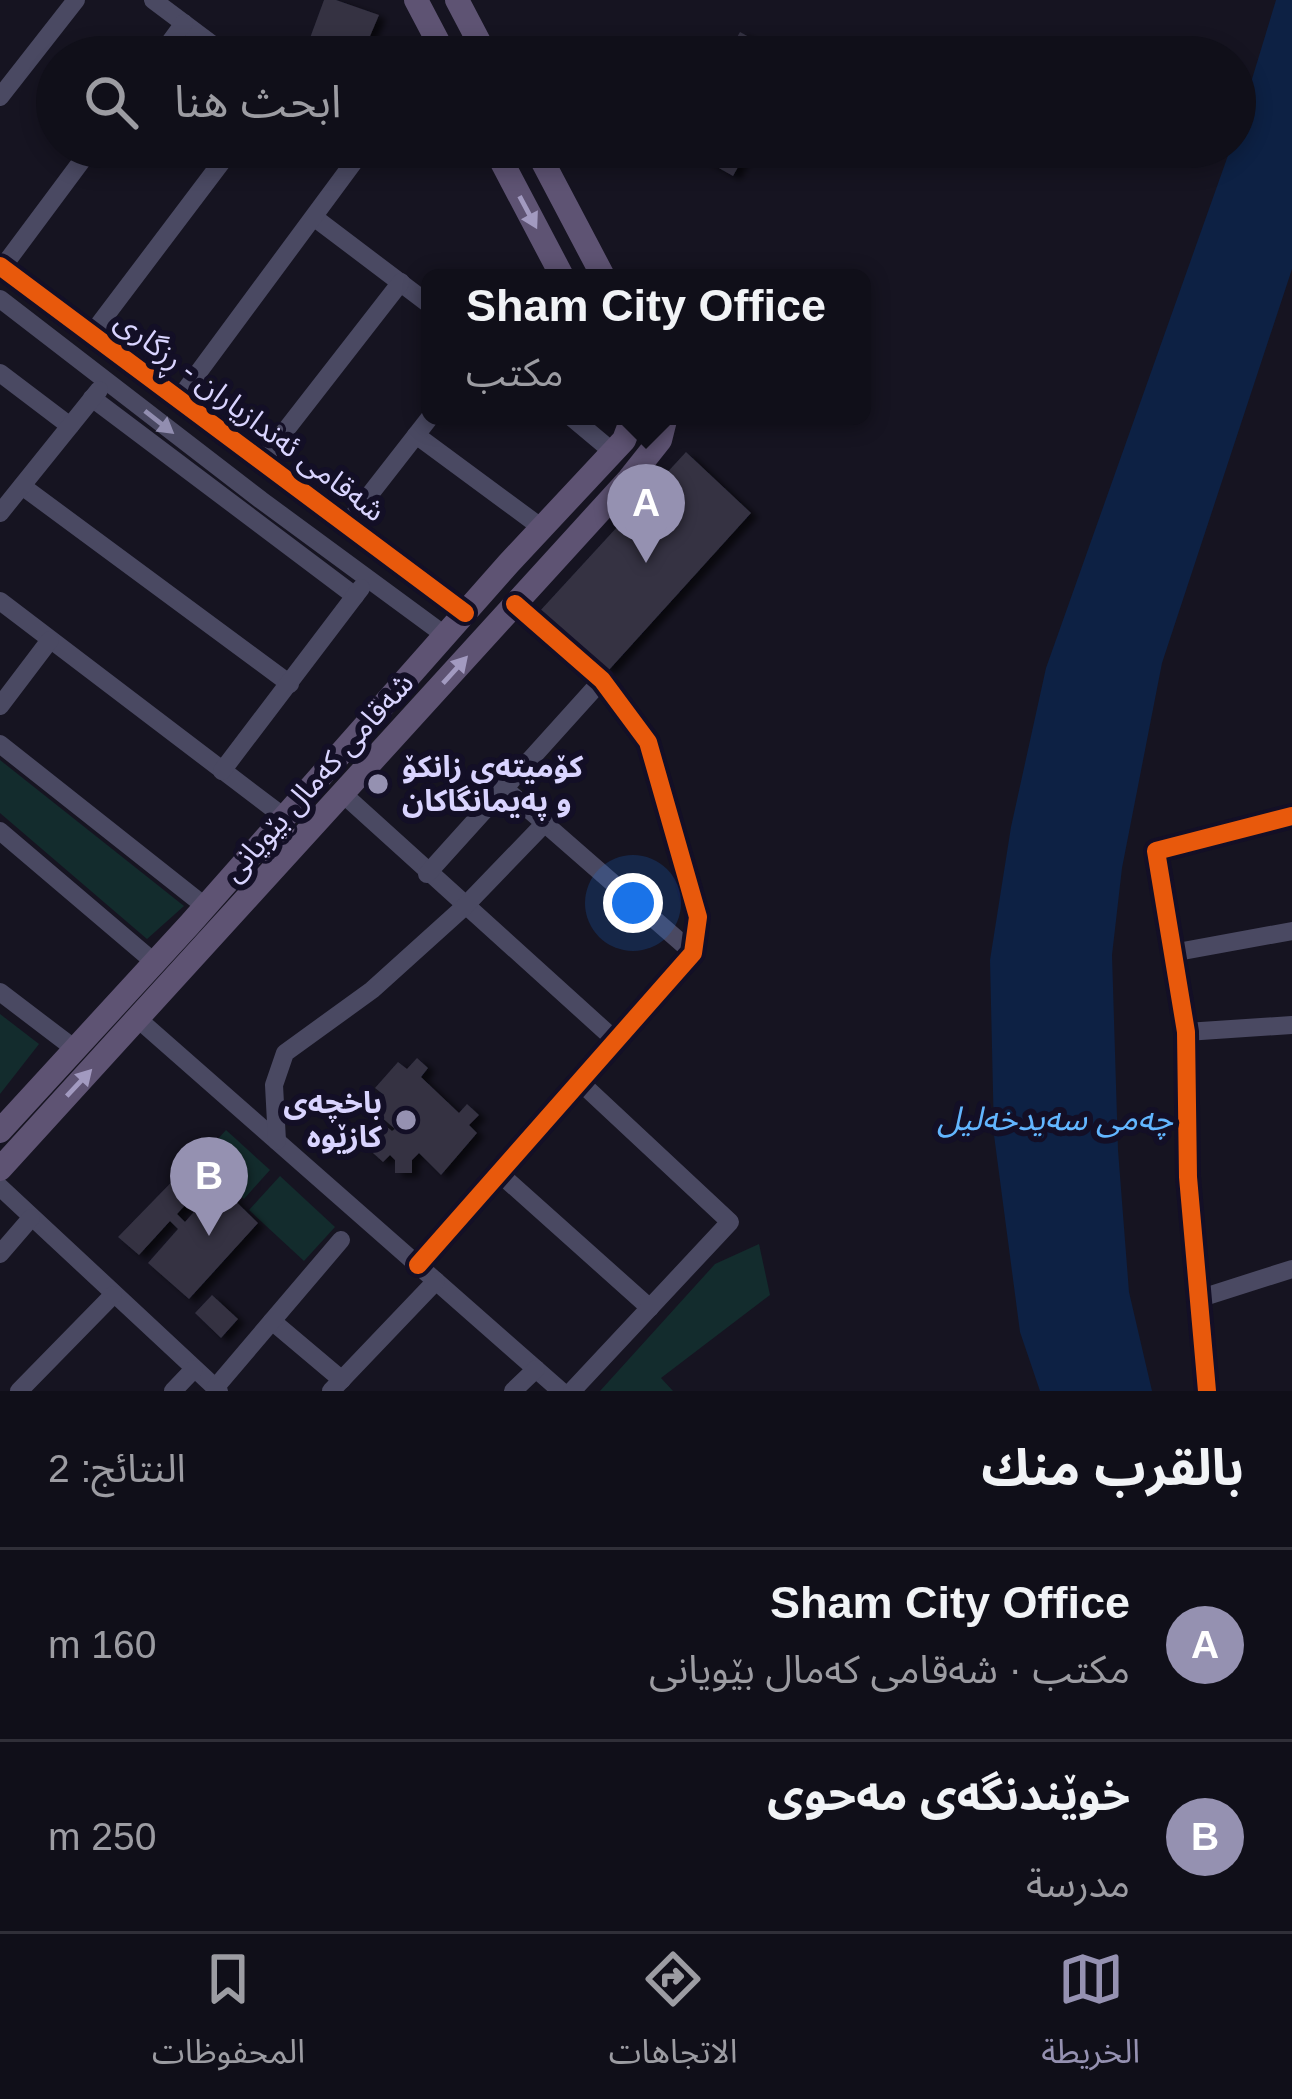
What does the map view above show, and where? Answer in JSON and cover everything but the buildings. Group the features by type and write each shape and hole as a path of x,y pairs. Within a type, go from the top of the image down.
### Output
{"main road":[{"path":"416,0 432,36"},
{"path":"457,0 477,36"},
{"path":"505,168 558,269"},
{"path":"546,168 599,269"},
{"name":"شەقامی کەمال بێویانی","path":"1,1128 198,915 508,563 613,452 631,425"},
{"name":"شەقامی کەمال بێویانی","path":"0,1168 648,458 664,425"},
{"path":"508,563 521,565 533,584"},
{"path":"198,915 193,934 210,943"}],"street":[{"path":"48,36 76,0"},
{"path":"153,0 201,36"},
{"path":"174,36 184,23"},
{"path":"0,97 36,51"},
{"path":"0,59 19,73"},
{"path":"1,267 76,168"},
{"path":"92,335 216,168"},
{"path":"178,400 315,218 347,168"},
{"path":"315,218 421,298"},
{"name":"شەقامی ئەندازیاران - ڕزگاری","path":"1,267 466,613"},
{"path":"261,462 400,283"},
{"name":"شەقامی ئەندازیاران - ڕزگاری","path":"0,299 446,636"},
{"path":"36,327 52,305"},
{"path":"0,373 70,426"},
{"path":"0,513 106,381"},
{"path":"92,398 356,596"},
{"path":"346,525 424,425"},
{"path":"581,425 613,452"},
{"path":"416,436 542,528"},
{"path":"22,485 290,684"},
{"path":"222,771 368,579"},
{"path":"0,601 284,818"},
{"path":"418,1265 694,953 698,917 655,759 640,727 602,680 514,604"},
{"path":"0,706 50,640"},
{"path":"427,874 602,680"},
{"path":"0,743 198,915"},
{"path":"503,788 694,953"},
{"path":"342,793 615,1040"},
{"path":"1207,1391 1188,1177 1186,1032 1156,851 1292,816"},
{"path":"277,1141 274,1085 285,1054 372,990 464,907 545,823"},
{"path":"0,831 154,962"},
{"path":"1172,953 1292,931"},
{"path":"0,992 75,1049"},
{"path":"138,1019 561,1391"},
{"path":"1186,1032 1292,1025"},
{"path":"572,1391 730,1222 579,1081"},
{"path":"499,1173 650,1307"},
{"path":"0,1187 217,1389 341,1240"},
{"path":"0,1254 31,1219"},
{"path":"1198,1299 1292,1270"},
{"path":"272,1321 336,1385 436,1281"},
{"path":"19,1391 113,1294"},
{"path":"173,1391 194,1369"},
{"path":"513,1391 536,1369"}],"green space":[{"path":"0,760 184,906 147,939 0,813"},
{"path":"0,1014 39,1044 0,1094"},
{"path":"226,1130 270,1170 244,1199 200,1159"},
{"path":"280,1176 335,1227 304,1261 249,1210"},
{"path":"759,1244 770,1295 661,1378 673,1391 600,1391 715,1264"}],"water":[{"name":"چەمی سەیدخەلیل","path":"1276,0 1292,0 1292,269 1162,663 1122,868 1112,955 1118,1150 1129,1292 1152,1391 1040,1391 1020,1332 994,1135 990,960 1011,827 1046,668 1224,168 1256,168 1256,66"}],"cycle path":[{"path":"0,266 465,613"},
{"path":"418,1265 693,953 698,917 648,742 602,680 515,604"},
{"path":"1207,1391 1188,1177 1186,1032 1156,851 1292,816"}],"place":[{"name":"Sham City Office","path":"646,563"},
{"name":"کۆمیتەی زانکۆ و پەیمانگاکان","path":"378,784"},
{"name":"باخچەی کازێوە","path":"406,1120"},
{"name":"خوێندنگەی مەحوی","path":"209,1236"}]}
